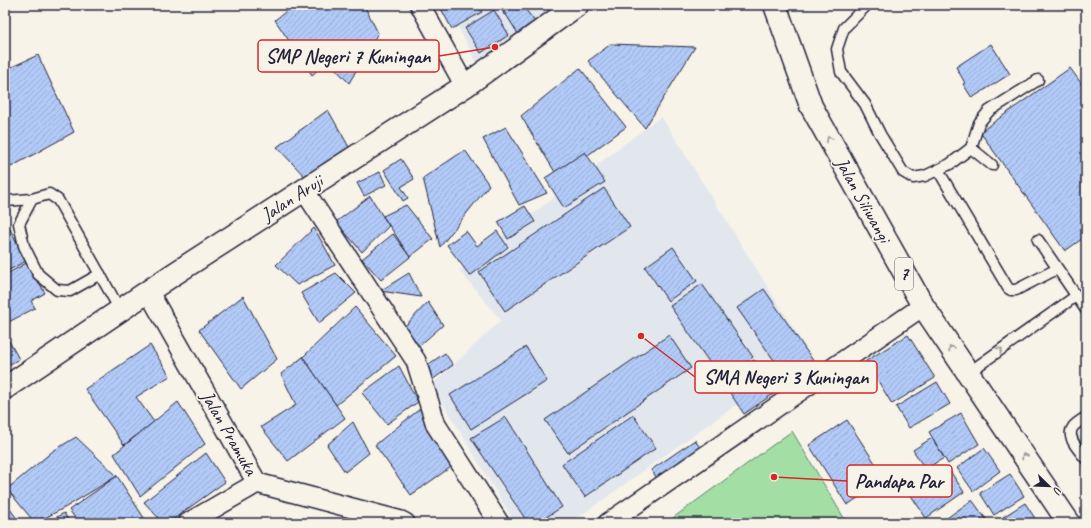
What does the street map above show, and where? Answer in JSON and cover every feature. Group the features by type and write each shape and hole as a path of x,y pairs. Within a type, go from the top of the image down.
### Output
{"street":[{"path":"420,5 465,86"},
{"name":"Jalan Aruji","path":"5,388 120,310 465,86 577,5"},
{"name":"Jalan Siliwangi","path":"775,5 811,106 923,306 1070,523"},
{"path":"304,190 416,361 436,425 499,523"},
{"name":"Jalan Pramuka","path":"148,292 257,482 405,523"},
{"path":"608,523 923,306"},
{"path":"188,523 257,482"}],"lane":[{"path":"867,5 844,28 837,49 841,72 865,104 880,134 903,172 913,178 925,176 950,164 971,148 978,123 988,111 1038,80"},
{"path":"971,148 992,165"},
{"path":"938,170 1008,288 1011,290 1016,290 1057,269"},
{"path":"6,201 32,199 49,194 58,200 120,310"},
{"path":"32,199 19,224 24,246 38,274 57,290 70,292 100,274"},
{"path":"1038,240 1086,310"},
{"path":"968,373 1076,296"},
{"path":"1086,417 1074,426 1071,431 1072,440 1086,459"}],"shaded area":[{"path":"447,5 583,5 482,73"},
{"path":"661,116 809,353 570,523 515,523 432,385 501,320 459,270"}],"green space":[{"path":"792,431 847,523 666,523"}],"building":[{"path":"294,5 364,5 378,33 349,83 328,61 312,75 275,20"},
{"path":"439,5 478,5 482,12 452,29"},
{"path":"501,5 520,5 504,15"},
{"path":"507,5 522,5 536,23 520,37 502,8"},
{"path":"494,10 509,35 481,53 465,28"},
{"path":"611,44 695,47 645,128 588,61"},
{"path":"991,44 1010,74 972,98 963,84 965,83 956,67"},
{"path":"38,55 74,132 11,167 5,153 5,70"},
{"path":"580,68 626,127 558,177 521,116"},
{"path":"1070,68 1086,90 1086,236 1065,251 980,132"},
{"path":"328,110 349,147 307,179 277,147"},
{"path":"506,127 547,193 519,205 483,139"},
{"path":"465,150 489,185 440,247 423,178"},
{"path":"585,152 605,182 564,208 545,178"},
{"path":"401,159 414,179 401,187 408,198 403,201 384,170"},
{"path":"380,172 386,185 364,196 357,183"},
{"path":"604,188 630,227 505,311 479,272"},
{"path":"370,196 389,226 362,252 336,222"},
{"path":"406,205 433,239 410,257 383,216"},
{"path":"525,206 535,222 508,239 498,222"},
{"path":"5,219 26,261 5,272"},
{"path":"314,228 335,265 297,285 276,265"},
{"path":"466,231 477,246 497,231 508,247 470,276 447,245"},
{"path":"393,234 410,257 381,280 362,259"},
{"path":"673,247 697,281 668,301 645,267"},
{"path":"28,262 45,293 31,301 35,308 5,324 5,275"},
{"path":"336,273 356,293 319,323 301,293"},
{"path":"409,273 421,297 380,291"},
{"path":"702,284 753,357 721,379 670,306"},
{"path":"764,289 814,362 788,380 737,308"},
{"path":"243,296 277,359 241,389 199,330"},
{"path":"428,302 443,325 419,346 404,327"},
{"path":"355,307 396,356 336,405 303,357"},
{"path":"5,334 19,359 5,367"},
{"path":"669,335 691,368 568,453 545,420"},
{"path":"908,335 935,378 892,404 866,361"},
{"path":"150,345 170,376 136,397 154,422 124,445 85,389"},
{"path":"526,347 547,381 471,429 450,395"},
{"path":"445,353 453,365 432,380 423,368"},
{"path":"303,357 345,418 288,461 261,427 296,405 281,374"},
{"path":"754,360 776,392 744,414 722,381"},
{"path":"399,366 418,402 387,424 362,393"},
{"path":"937,382 950,404 909,428 896,407"},
{"path":"178,402 205,444 140,496 114,454"},
{"path":"421,408 451,467 411,495 375,445"},
{"path":"961,413 979,444 948,464 929,432"},
{"path":"633,415 656,448 585,497 562,464"},
{"path":"506,417 562,507 537,523 528,523 471,438"},
{"path":"847,420 886,480 847,505 809,445"},
{"path":"353,422 369,453 345,472 327,445"},
{"path":"76,437 117,476 66,507 35,523 7,489 53,451"},
{"path":"932,438 944,458 925,469 913,450"},
{"path":"695,440 702,451 659,481 651,470"},
{"path":"984,448 1000,471 973,491 957,468"},
{"path":"206,453 225,482 168,523 163,523 144,502"},
{"path":"948,468 964,492 926,518 910,494"},
{"path":"1010,474 1024,496 994,515 980,493"},
{"path":"117,476 146,521 142,523 79,523 69,510"},
{"path":"972,500 989,523 940,523"},
{"path":"5,502 20,523 5,523"},
{"path":"1025,503 1038,523 1006,523 1003,517"},
{"path":"64,513 70,523 46,523"}],"place":[{"name":"SMP Negeri 7 Kuningan","path":"495,47"},
{"name":"SMA Negeri 3 Kuningan","path":"641,336"},
{"name":"Pandapa Par","path":"774,477"}]}
